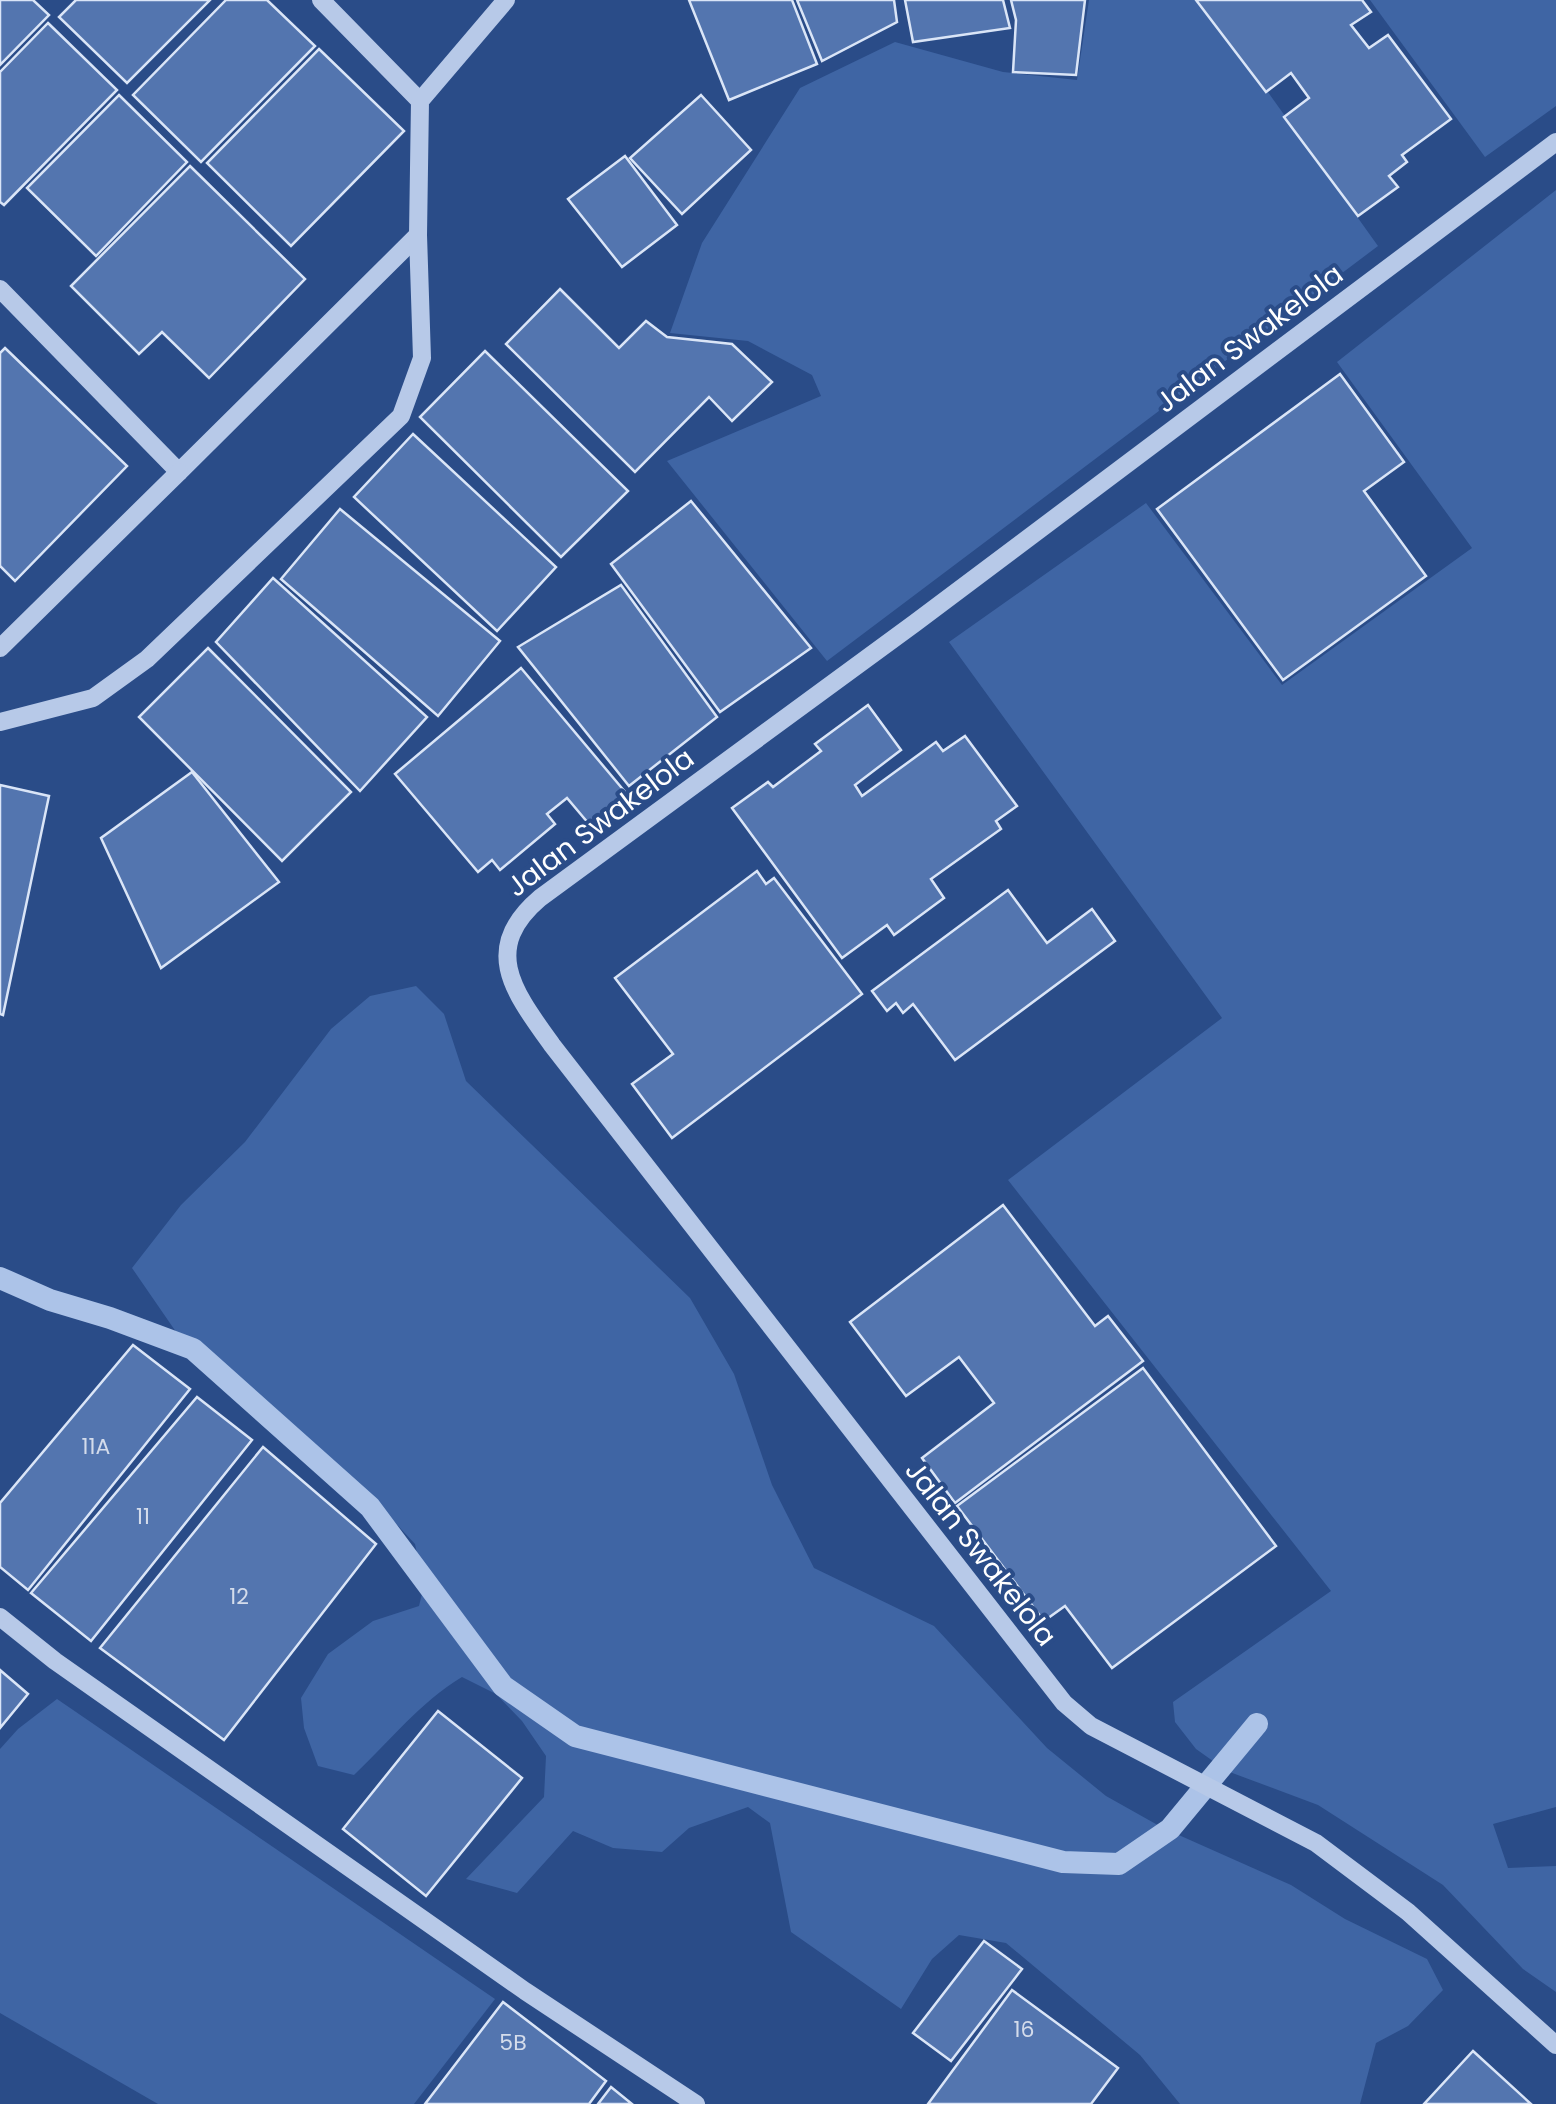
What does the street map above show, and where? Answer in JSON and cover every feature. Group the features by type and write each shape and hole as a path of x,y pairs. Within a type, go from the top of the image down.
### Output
{"street":[{"path":"321,0 420,101"},
{"path":"0,722 92,698 147,660 402,416 422,358 418,235 420,101 506,0"},
{"name":"Jalan Swakelola","path":"1556,142 915,623 540,898 519,915 506,941 506,966 542,1031 1064,1703 1091,1726 1316,1843 1408,1912 1556,2045"},
{"path":"0,648 418,235"},
{"path":"0,289 179,472"},
{"path":"0,1617 55,1661 492,1968 696,2104"}],"shaded area":[{"path":"1089,0 1202,0 1378,246 827,661 667,461 821,396 812,375 748,341 670,333 702,243 800,88 895,42 1003,72 1077,80"},
{"path":"1370,0 1556,0 1556,106 1485,157"},
{"path":"1556,190 1556,1807 1493,1824 1508,1868 1556,1866 1556,1992 1523,1969 1443,1885 1318,1805 1227,1771 1196,1749 1175,1722 1173,1702 1331,1591 1008,1180 1222,1018 949,642 1146,503 1282,685 1472,548 1337,362"},
{"path":"416,986 444,1014 466,1081 690,1298 734,1374 772,1485 814,1568 934,1626 1047,1748 1106,1796 1163,1828 1291,1885 1345,1919 1427,1959 1443,1990 1408,2026 1376,2043 1360,2104 1180,2104 1140,2055 1006,1943 959,1935 932,1959 901,2009 791,1932 770,1823 748,1807 689,1828 662,1852 613,1848 573,1831 517,1893 466,1879 544,1797 546,1756 522,1721 496,1694 462,1677 418,1710 354,1775 318,1766 304,1728 301,1698 328,1654 373,1621 419,1606 424,1586 415,1544 375,1501 194,1358 132,1268 181,1205 245,1142 331,1029 370,996"},
{"path":"57,1699 495,1999 414,2104 158,2104 0,2013 0,1749 18,1729"}],"building":[{"path":"0,0 33,0 49,15 0,65"},
{"path":"76,0 210,0 127,83 59,17"},
{"path":"226,0 267,0 315,46 201,162 133,95"},
{"path":"689,0 792,0 817,64 729,100"},
{"path":"797,0 894,0 897,22 822,61"},
{"path":"905,0 1003,0 1010,28 913,42"},
{"path":"1011,0 1085,0 1076,75 1013,72 1016,20"},
{"path":"1196,0 1362,0 1371,12 1351,25 1369,48 1388,35 1451,119 1402,155 1407,162 1389,176 1398,187 1358,216 1284,117 1309,98 1291,73 1266,92"},
{"path":"48,23 117,90 4,205 0,202 0,72"},
{"path":"319,49 404,131 291,246 207,163"},
{"path":"119,95 187,162 96,256 27,188"},
{"path":"701,95 751,150 682,214 630,158"},
{"path":"625,156 677,225 622,267 568,199"},
{"path":"190,166 305,279 209,378 162,332 139,354 71,286"},
{"path":"560,289 619,348 646,321 667,337 732,344 772,382 732,421 709,397 635,472 506,344"},
{"path":"5,348 127,466 15,581 0,566 0,353"},
{"path":"485,351 628,491 561,557 420,417"},
{"path":"1340,374 1404,462 1364,491 1426,576 1283,680 1157,509"},
{"path":"413,434 556,567 497,631 354,497"},
{"path":"691,501 811,648 720,712 611,564"},
{"path":"340,509 500,641 438,716 281,579"},
{"path":"273,578 427,717 360,791 216,642"},
{"path":"621,585 717,717 629,786 518,647"},
{"path":"208,648 351,792 282,861 139,717"},
{"path":"521,668 626,793 589,824 567,798 547,814 555,824 500,870 492,860 478,872 395,774"},
{"path":"868,705 901,750 855,785 862,796 936,742 943,751 965,736 1017,806 996,821 1001,829 931,879 944,898 894,935 887,925 842,958 732,808 768,782 773,787 821,751 815,744"},
{"path":"192,772 279,882 161,968 101,838"},
{"path":"0,785 49,796 3,1015 0,1014"},
{"path":"757,871 766,884 774,878 862,994 672,1138 632,1084 673,1054 615,978"},
{"path":"1008,890 1047,943 1092,909 1115,941 955,1060 913,1004 903,1013 896,1003 887,1011 872,991"},
{"path":"1003,1205 1095,1326 1108,1316 1143,1361 955,1503 922,1458 994,1403 959,1357 906,1396 850,1322"},
{"path":"133,1345 190,1389 28,1590 0,1567 0,1503"},
{"path":"1143,1368 1276,1546 1112,1668 1065,1606 1044,1621 957,1506"},
{"path":"197,1397 252,1440 91,1641 31,1593"},
{"path":"263,1447 376,1544 224,1740 100,1648"},
{"path":"0,1670 28,1694 0,1728"},
{"path":"438,1711 522,1778 426,1896 343,1829"},
{"path":"984,1941 1022,1969 951,2061 913,2033"},
{"path":"1012,1990 1118,2068 1091,2104 928,2104"},
{"path":"503,2002 606,2081 589,2104 425,2104"},
{"path":"1473,2051 1531,2104 1424,2104"},
{"path":"611,2087 632,2104 598,2104"}],"waterway":[{"path":"0,1278 50,1300 193,1349 370,1507 503,1686 575,1736 1063,1862 1119,1864 1170,1829 1257,1724"}]}
